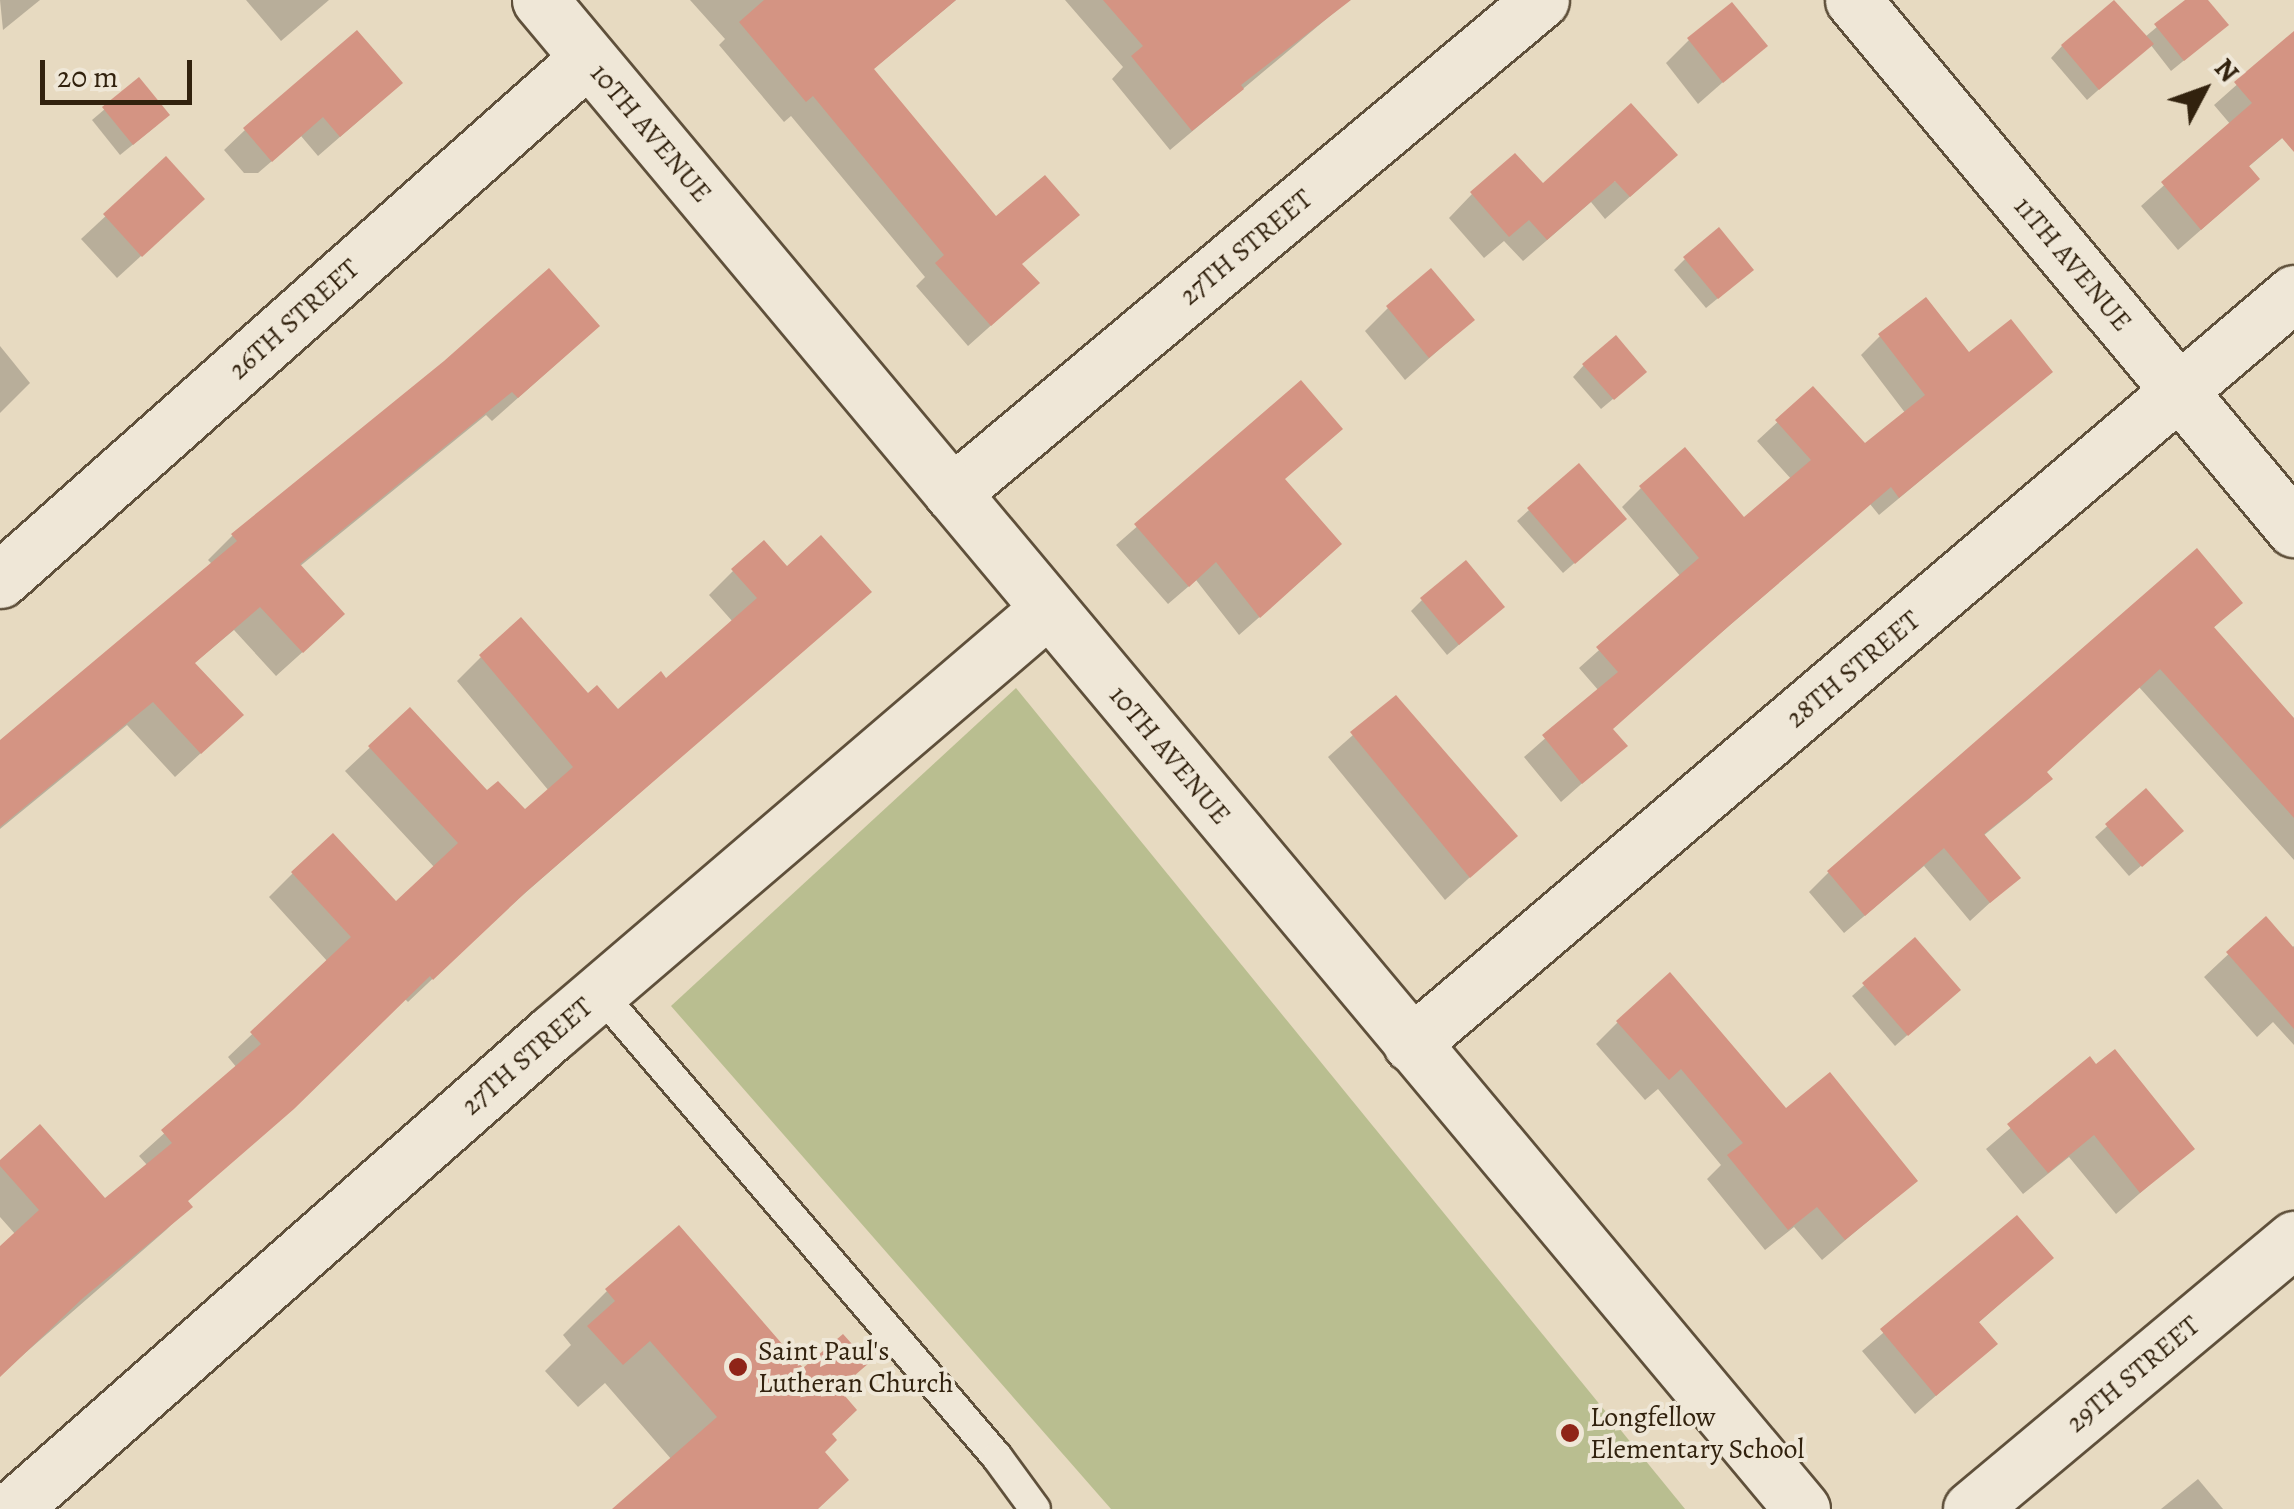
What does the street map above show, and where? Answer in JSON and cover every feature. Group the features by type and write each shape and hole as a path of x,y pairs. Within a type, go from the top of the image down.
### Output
{"street":[{"name":"10TH AVENUE","path":"540,0 1802,1509"},
{"name":"27TH STREET","path":"952,493 1541,0"},
{"name":"11TH AVENUE","path":"1853,0 2294,529"},
{"name":"26TH STREET","path":"0,580 588,58"},
{"name":"28TH STREET","path":"1411,1044 2294,293"},
{"name":"27TH STREET","path":"12,1509 599,992 1048,609"},
{"name":"29TH STREET","path":"1971,1509 2294,1240"}],"lane":[{"path":"599,992 997,1457 1035,1509"}],"green space":[{"path":"1016,688 1685,1509 1111,1509 671,1006"}],"building":[{"path":"764,0 956,0 874,69 996,216 1045,175 1080,215 1022,264 1040,283 991,326 935,263 944,255 813,96 806,102 739,22"},
{"path":"1103,0 1351,0 1241,85 1244,89 1192,131 1131,56 1143,46"},
{"path":"2114,0 2154,44 2099,90 2061,45"},
{"path":"2185,0 2208,0 2229,25 2184,61 2154,24"},
{"path":"1732,2 1768,46 1723,83 1687,38"},
{"path":"357,30 403,83 340,137 323,117 272,162 243,128"},
{"path":"2294,31 2294,152 2282,138 2249,166 2260,179 2201,230 2161,182 2252,103 2234,82"},
{"path":"139,77 170,115 133,145 102,107"},
{"path":"1631,103 1678,155 1630,197 1615,181 1547,240 1529,220 1509,237 1470,192 1515,153 1543,183"},
{"path":"166,156 205,199 142,257 103,214"},
{"path":"1719,227 1754,270 1718,299 1683,257"},
{"path":"549,268 600,326 518,398 512,392 300,564 345,614 303,653 260,607 195,663 244,715 201,754 153,702 0,827 0,740 237,541 231,534 444,361"},
{"path":"1431,268 1475,320 1429,358 1386,306"},
{"path":"1926,297 1969,352 2011,319 2053,372 1899,498 1891,487 1730,625 1613,729 1628,746 1582,784 1542,735 1618,672 1596,647 1699,558 1639,486 1685,447 1744,517 1811,460 1775,420 1813,386 1865,443 1925,395 1878,334"},
{"path":"1616,335 1647,372 1614,400 1582,364"},
{"path":"1301,380 1343,429 1285,479 1342,544 1260,618 1216,562 1189,587 1134,524"},
{"path":"1579,463 1627,519 1575,564 1527,508"},
{"path":"821,535 872,592 526,892 433,980 430,976 294,1109 188,1201 193,1207 83,1298 0,1377 0,1246 39,1210 0,1166 0,1160 40,1124 105,1198 172,1143 161,1130 261,1044 250,1032 351,937 291,872 333,833 396,901 458,843 368,746 410,707 487,790 498,781 525,809 573,767 479,655 521,617 588,693 597,685 618,709 661,671 666,678 757,598 731,569 764,540 787,566"},
{"path":"2197,548 2243,603 2214,627 2294,718 2294,818 2160,669 2047,772 2053,779 1984,834 2021,878 1990,903 1944,848 1865,916 1827,871"},
{"path":"1466,560 1505,607 1459,645 1420,598"},
{"path":"1396,695 1518,836 1470,878 1350,732"},
{"path":"2146,788 2184,831 2142,867 2105,824"},
{"path":"2266,916 2294,948 2294,1029 2226,952"},
{"path":"1915,937 1961,990 1908,1036 1862,983"},
{"path":"1670,972 1786,1108 1830,1072 1918,1181 1845,1240 1817,1207 1788,1230 1727,1155 1743,1143 1681,1069 1669,1080 1616,1021"},
{"path":"2115,1049 2195,1149 2140,1193 2094,1135 2048,1173 2007,1124 2090,1056 2096,1064"},
{"path":"2017,1215 2054,1258 1979,1322 1998,1344 1936,1396 1880,1329"},
{"name":"Saint Paul's Lutheran Church","path":"679,1225 803,1368 843,1334 869,1363 839,1389 857,1410 832,1434 837,1440 825,1452 849,1480 818,1509 612,1509 717,1417 650,1341 623,1365 587,1326 615,1301 605,1289"}],"place":[{"name":"Saint Paul's Lutheran Church","path":"738,1367"},
{"name":"Longfellow Elementary School","path":"1570,1433"}]}
